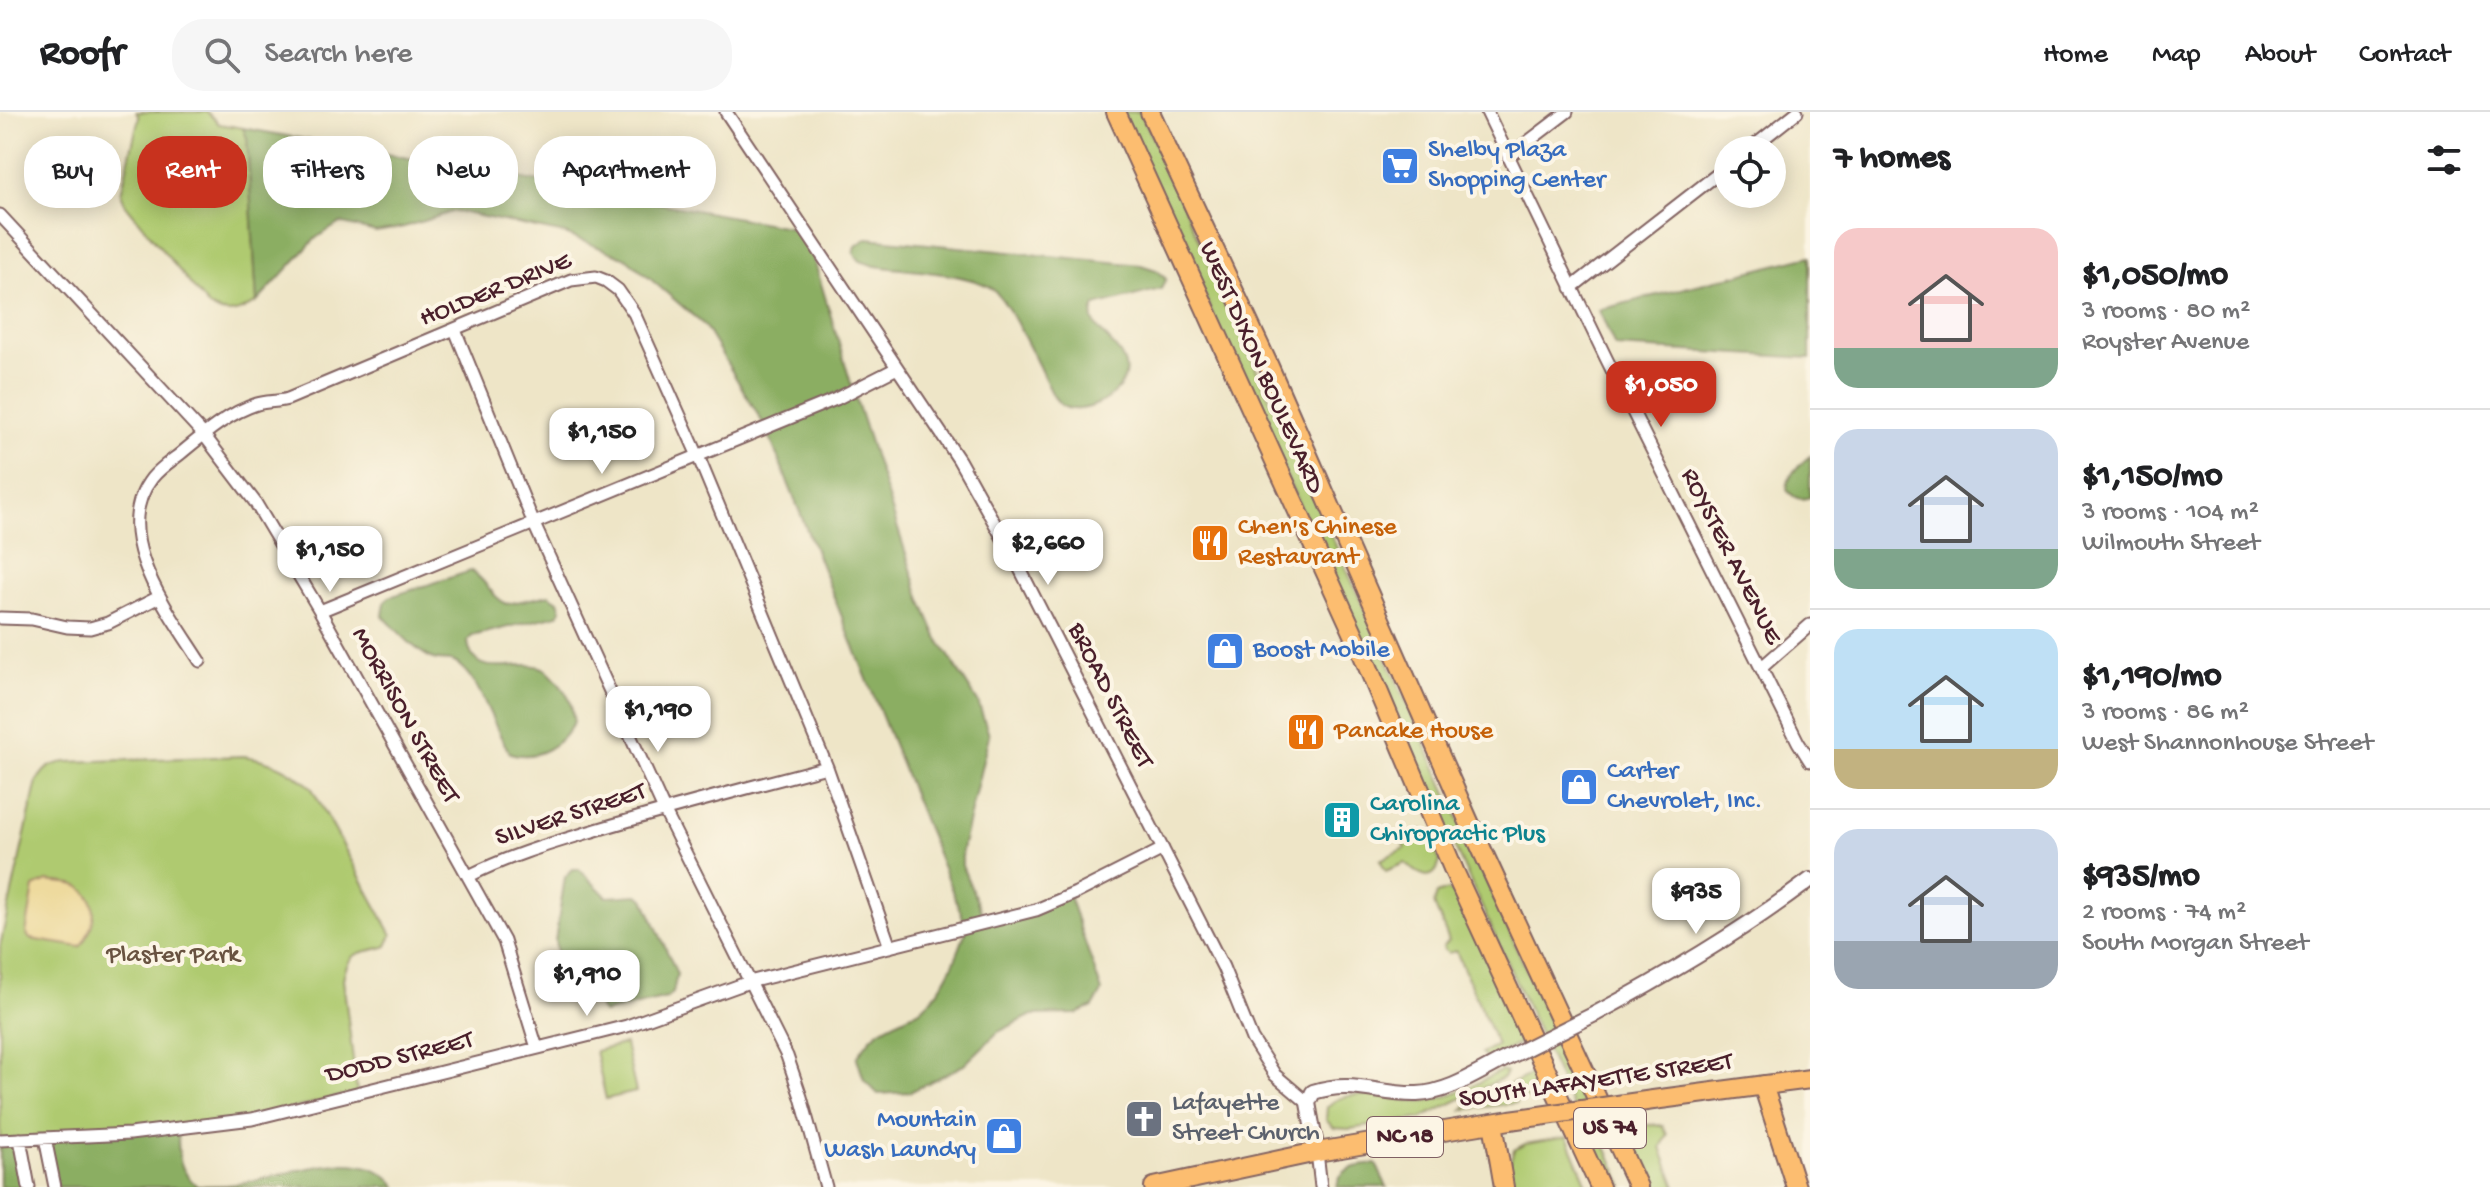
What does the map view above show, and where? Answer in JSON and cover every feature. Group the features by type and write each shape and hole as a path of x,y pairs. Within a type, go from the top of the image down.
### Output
{"main road":[{"name":"WEST DIXON BOULEVARD","path":"1116,112 1357,641 1439,837 1600,1187"},
{"name":"WEST DIXON BOULEVARD","path":"1150,112 1267,362 1464,810 1638,1187"},
{"name":"SOUTH LAFAYETTE STREET","path":"1154,1187 1317,1152 1501,1121 1810,1079"},
{"path":"1763,1085 1796,1187"},
{"path":"1501,1121 1504,1187"}],"street":[{"name":"BROAD STREET","path":"726,112 959,460 1019,567 1223,967 1252,1039 1282,1082 1308,1103"},
{"name":"ROYSTER AVENUE","path":"1487,112 1571,288 1810,761"},
{"path":"1508,157 1567,112"},
{"path":"1767,136 1797,112"},
{"path":"1571,288 1714,177"},
{"name":"MORRISON STREET","path":"1,221 204,435 255,502 320,611 504,941 537,1048"},
{"name":"HOLDER DRIVE","path":"200,661 159,597 135,532 136,513 152,478 204,435 249,407 288,399 571,280 596,277 606,281 618,290 634,313 698,456 827,767 890,947"},
{"path":"455,330 534,524 664,810 787,1056 826,1187"},
{"path":"320,611 836,399 897,368"},
{"path":"0,618 32,619 67,627 90,628 108,623 159,597"},
{"path":"1761,668 1810,625"},
{"name":"SILVER STREET","path":"469,876 510,857 664,810 827,767"},
{"name":"DODD STREET","path":"0,1140 130,1134 252,1119 627,1026 749,982 1036,910 1163,849"},
{"path":"1321,1187 1308,1103 1313,1092 1349,1085 1391,1093 1436,1092 1683,967 1754,922 1810,880"},
{"path":"45,1138 55,1187"},
{"path":"20,1139 29,1187"}],"green space":[{"path":"136,112 207,112 219,124 243,128 246,136 137,136 137,208 247,208 247,138 257,302 234,312 209,307 125,204 121,193 139,117"},
{"path":"1121,112 1140,112 1149,130 1624,1187 1609,1187"},
{"path":"243,128 287,136 263,136 263,208 392,208 392,155 408,158 408,208 518,208 518,178 534,181 534,208 684,208 805,230 921,600 937,637 978,702 989,735 962,849 962,866 986,923 1069,896 1102,992 1093,1007 1077,1014 1032,1015 998,1032 964,1065 910,1092 878,1094 864,1080 857,1058 862,1050 882,1029 917,1012 930,1001 950,972 967,928 766,428 704,325 626,258 565,234 455,211 376,232 340,223 316,238 257,302 246,136"},
{"path":"867,238 1141,265 1156,270 1166,279 1161,289 1095,306 1092,315 1094,323 1121,355 1125,376 1116,391 1100,403 1071,409 1054,397 1016,322 991,288 968,279 875,266 860,261 854,253 856,246"},
{"path":"1810,256 1810,358 1615,347 1599,310"},
{"path":"1810,456 1810,497 1797,498 1787,490 1789,479"},
{"path":"471,571 507,604 549,595 558,601 561,610 558,615 472,636 468,641 471,654 478,662 487,666 533,665 543,668 566,694 574,722 569,731 547,750 530,755 510,753 468,674 453,662 424,654 383,616 389,597"},
{"name":"Plaster Park","path":"244,756 280,766 311,787 392,935 387,946 353,956 343,979 357,1092 252,1119 0,1140 0,946 37,781 48,767 66,762"},
{"path":"1423,830 1428,834 1440,861 1434,873 1425,876 1405,863 1386,871 1380,860 1405,848 1399,835"},
{"path":"573,869 579,869 607,897 638,895 644,899 677,974 673,993 667,998 603,1013 586,974 578,967 563,962 555,941 565,877"},
{"path":"1448,890 1457,895 1524,1041 1487,1061 1482,1053 1497,1045 1456,951 1448,953 1443,946 1449,941 1434,904 1437,894"},
{"path":"625,1044 636,1092 606,1099 595,1051"},
{"path":"1540,1070 1550,1094 1516,1099 1516,1103 1463,1110 1466,1106"},
{"path":"1501,1071 1506,1073 1503,1078 1422,1118 1350,1129 1334,1128 1326,1120 1327,1107 1347,1096 1434,1100 1464,1090"},
{"path":"1656,1124 1663,1126 1667,1135 1661,1148 1676,1187 1643,1187 1618,1129"},
{"path":"178,1128 182,1167 197,1186 235,1184 298,1170 344,1164 365,1166 383,1173 397,1187 55,1187 45,1138"},
{"path":"1567,1137 1588,1187 1563,1187 1563,1181 1512,1187 1507,1163 1514,1150 1525,1144"},
{"path":"20,1139 29,1187 0,1187 0,1140"},
{"path":"1376,1164 1387,1187 1337,1187 1346,1171"}],"sand":[{"path":"47,881 76,885 92,900 92,924 80,947 30,939 26,933 34,887"}],"place":[{"name":"Shelby Plaza Shopping Center","path":"1400,166"},
{"name":"Chen's Chinese Restaurant","path":"1210,543"},
{"name":"Boost Mobile","path":"1225,651"},
{"name":"Pancake House","path":"1306,732"},
{"name":"Carter Chevrolet, Inc.","path":"1579,787"},
{"name":"Carolina Chiropractic Plus","path":"1342,820"},
{"name":"Lafayette Street Church","path":"1144,1119"},
{"name":"Mountain Wash Laundry","path":"1004,1136"}]}
